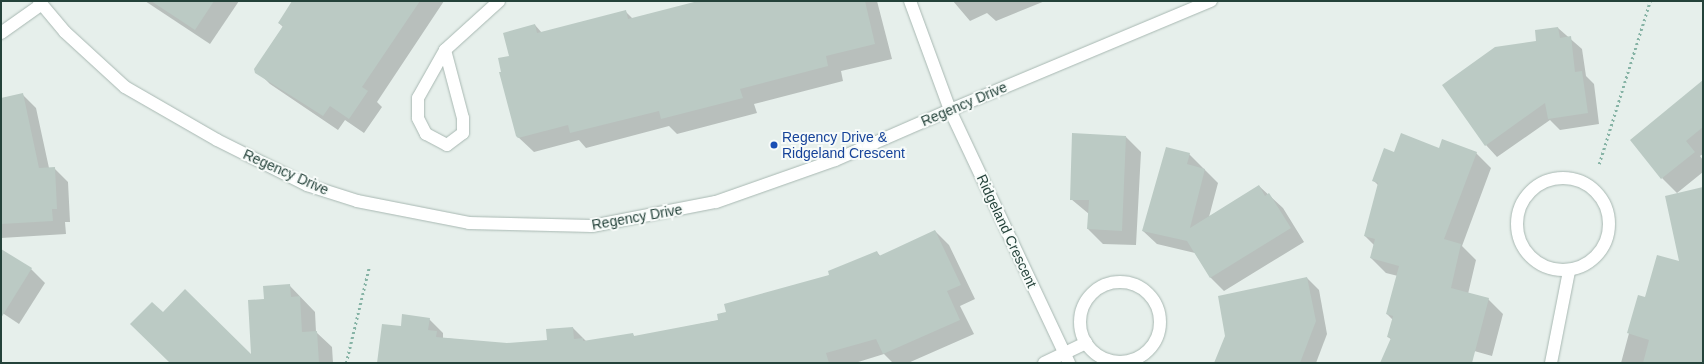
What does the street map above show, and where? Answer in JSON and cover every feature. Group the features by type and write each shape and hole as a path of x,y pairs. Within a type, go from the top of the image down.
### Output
{"street":[{"path":"445,50 463,118 464,133 447,145 426,134 418,118 418,98 445,50 499,1"},
{"name":"Ridgeland Crescent","path":"910,1 950,110 1067,358"},
{"name":"Regency Drive","path":"41,2 66,32 125,87 217,140 307,184 350,199 469,223 592,226 716,202 834,160 1212,1"},
{"path":"1,33 41,2"},
{"path":"1564,178 1579,181 1592,188 1603,200 1608,214 1609,230 1605,245 1596,257 1584,266 1568,271 1547,267 1528,254 1520,242 1517,227 1519,212 1525,198 1536,187 1549,180 1564,178"},
{"path":"1550,363 1568,271"},
{"path":"1119,282 1132,284 1143,289 1152,298 1158,309 1159,335 1153,346 1143,355 1132,361 1119,363 1107,360 1095,353 1086,343 1081,330 1081,316 1085,303 1094,292 1105,285 1119,282"},
{"path":"1044,363 1067,358 1086,343"}],"path":[{"path":"1599,164 1650,1"},
{"path":"346,363 369,267"}],"building":[{"path":"151,1 214,1 195,30"},
{"path":"292,1 420,1 362,87 368,91 349,119 330,106 323,116 255,73 254,69 283,26 278,23"},
{"path":"698,1 865,1 875,44 826,56 828,66 740,89 743,98 661,119 659,111 570,133 568,125 518,138 516,136 499,72 501,72 498,58 509,56 503,33 535,24 537,33 626,10 628,19"},
{"path":"1558,27 1560,38 1571,36 1575,72 1582,71 1588,113 1548,119 1545,103 1485,146 1442,85 1495,47 1536,41 1535,30"},
{"path":"1703,80 1703,127 1686,141 1695,152 1661,179 1630,140"},
{"path":"23,93 39,168 55,167 57,209 52,209 53,221 1,224 1,98"},
{"path":"1072,133 1126,136 1122,231 1087,229 1089,200 1070,200"},
{"path":"1401,133 1439,148 1442,139 1477,152 1444,239 1461,244 1451,288 1489,298 1472,363 1380,363 1391,338 1387,337 1393,316 1386,314 1399,266 1370,258 1375,239 1364,236 1378,183 1372,181 1384,148 1394,152"},
{"path":"1166,147 1190,153 1187,164 1205,169 1190,228 1259,185 1265,196 1269,193 1291,228 1210,278 1187,241 1142,231"},
{"path":"1703,187 1703,363 1643,363 1649,340 1627,333 1638,295 1645,297 1657,255 1679,261 1665,196"},
{"path":"935,230 961,285 947,291 960,320 883,354 876,339 826,353 829,363 377,363 382,324 401,326 402,314 430,318 428,330 437,331 436,337 507,343 547,340 546,329 573,327 574,339 583,338 583,341 633,333 634,336 718,320 717,314 726,312 724,304 829,275 828,271 877,251 879,256"},
{"path":"1,249 32,268 1,318"},
{"path":"1307,277 1316,321 1300,363 1214,363 1225,336 1218,296"},
{"path":"290,284 291,297 300,296 302,332 317,331 319,363 170,363 130,324 152,302 163,312 185,289 251,354 248,300 264,299 263,286"}],"place":[{"name":"Regency Drive & Ridgeland Crescent","path":"774,145"}]}
